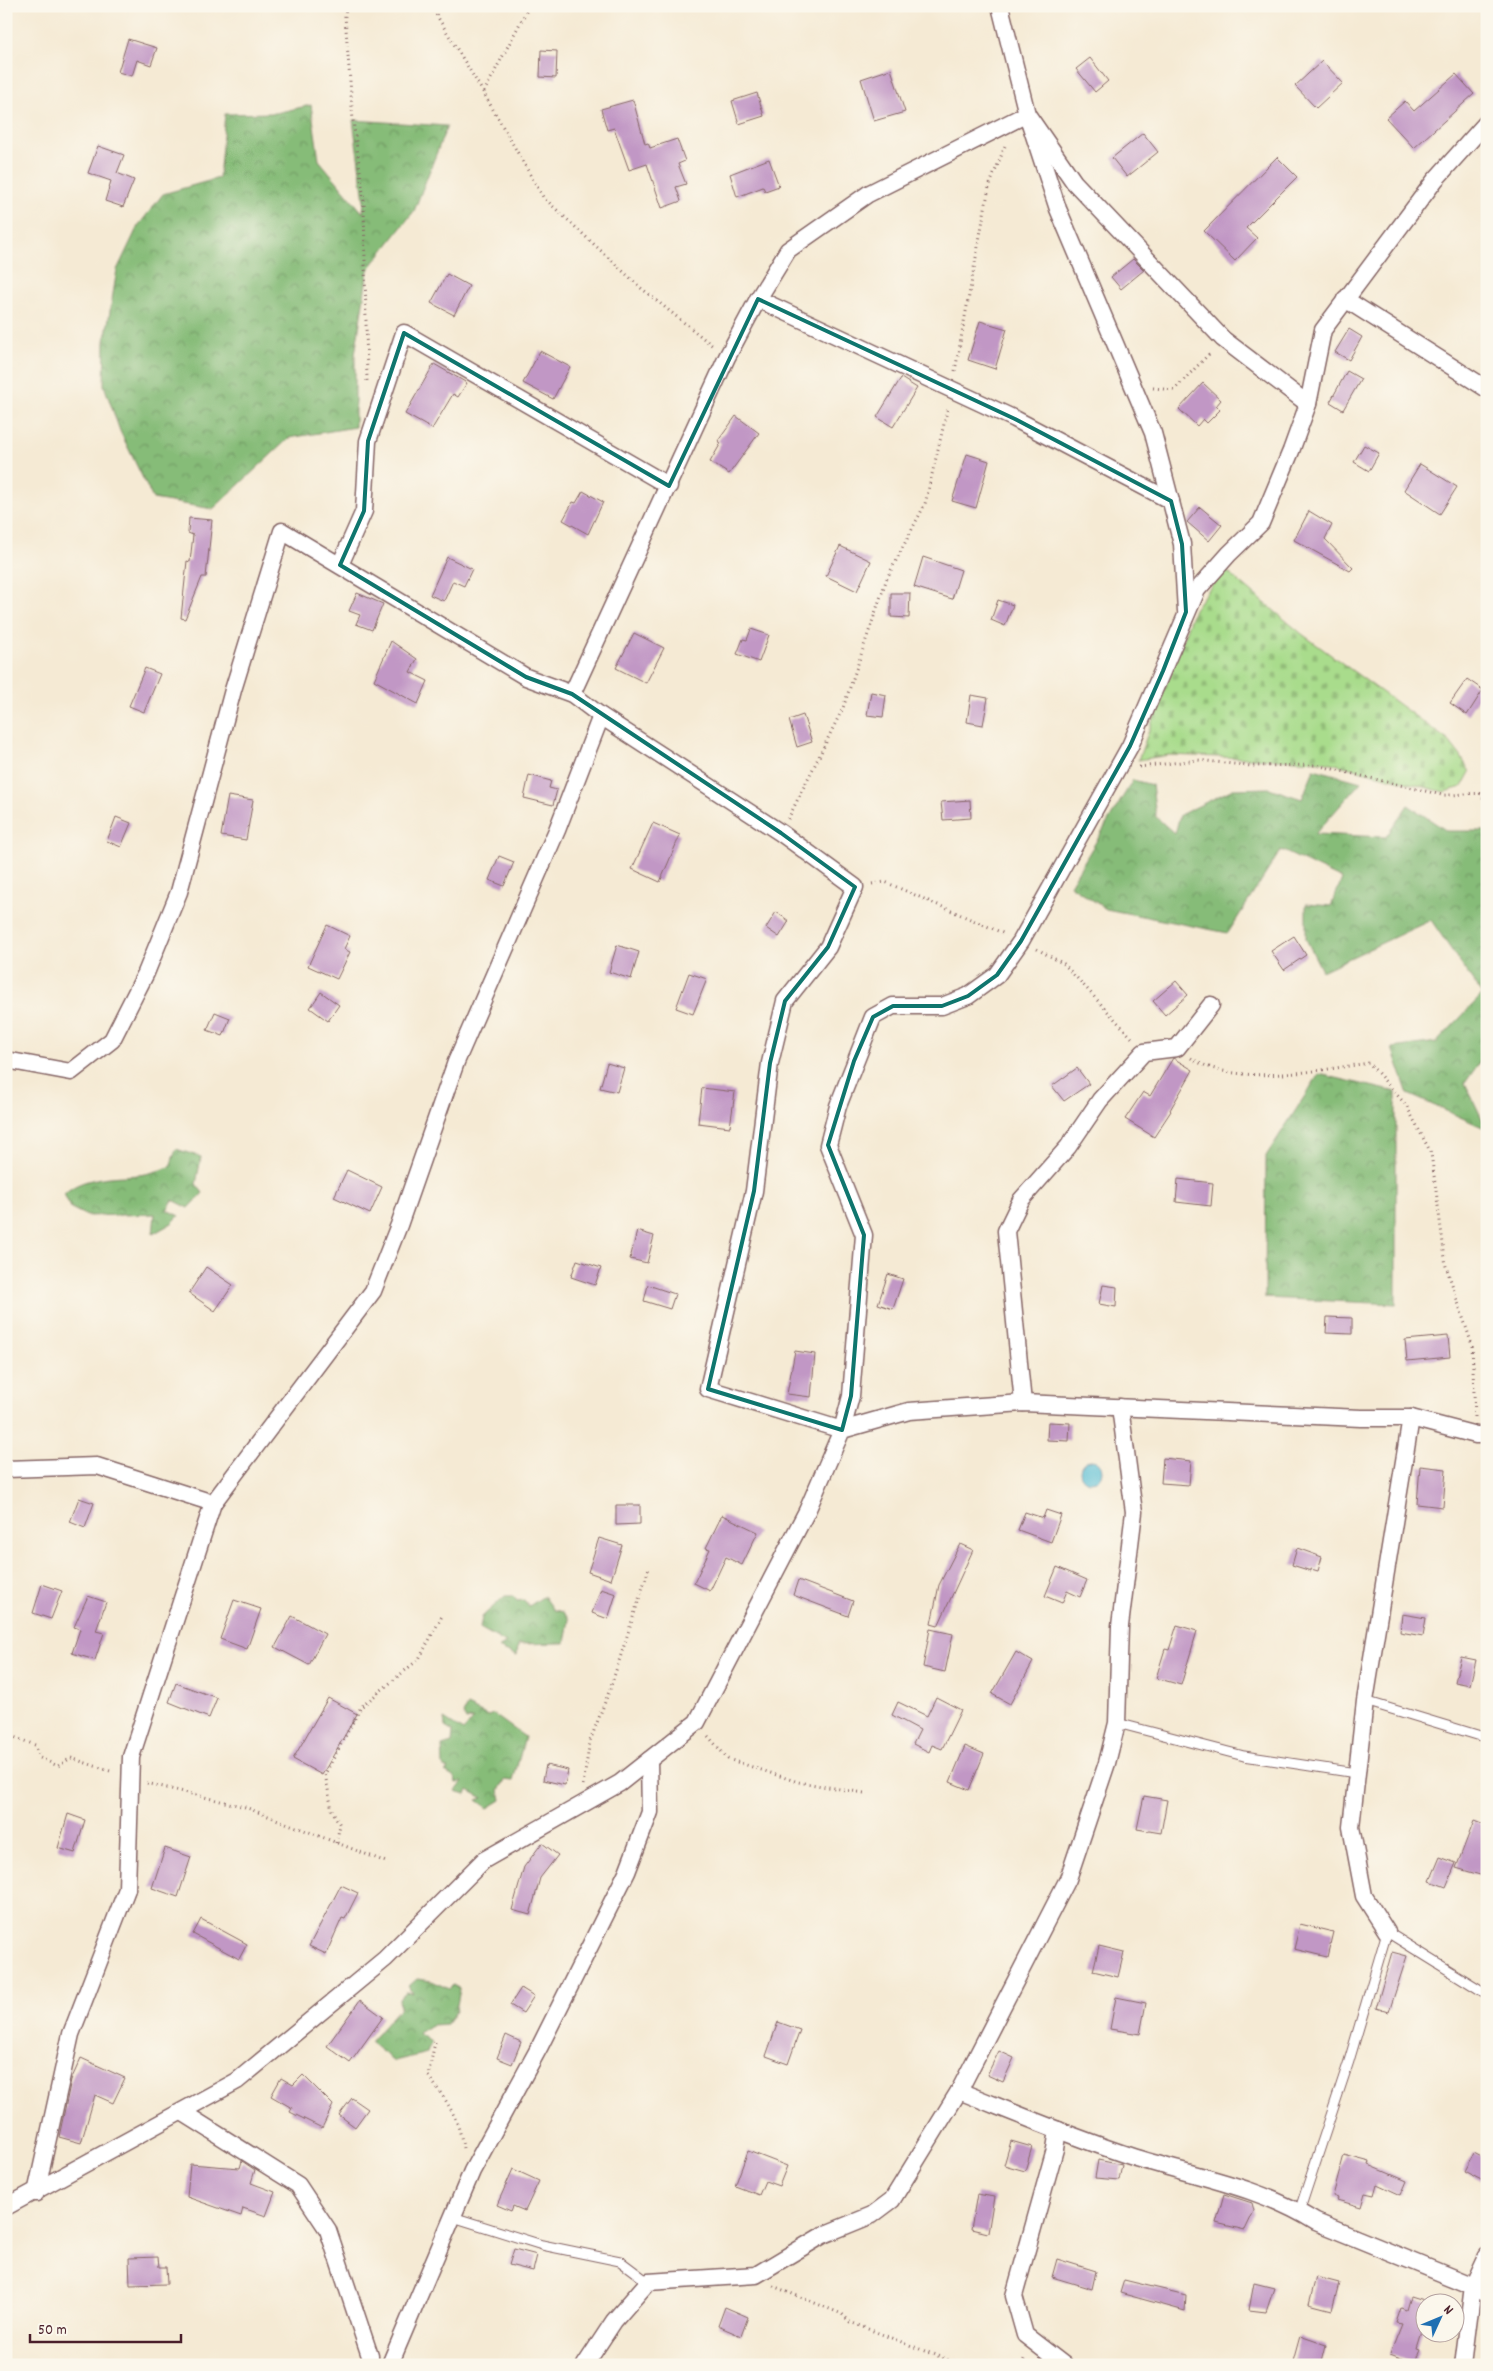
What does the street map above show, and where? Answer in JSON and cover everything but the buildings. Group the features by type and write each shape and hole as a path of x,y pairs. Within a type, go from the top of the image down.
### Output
{"street":[{"path":"1000,6 1021,117 1153,433 1182,544 1186,612"},
{"path":"572,694 728,357 758,300 788,250 868,194 1021,117"},
{"path":"1021,117 1074,182 1223,339 1308,404"},
{"path":"6,2207 36,2193 237,2081 385,1959 484,1860 620,1783 697,1722 807,1511 842,1430 851,1396 864,1235 828,1145 838,1106 873,1017 894,1006 942,1006 968,996 997,975 1021,941 1130,746 1196,590 1261,523 1308,404 1323,330 1435,180 1487,122"},
{"path":"1345,299 1487,389"},
{"path":"758,300 1015,419 1171,501"},
{"path":"340,565 364,511 368,441 404,333 669,486"},
{"path":"6,1060 71,1072 112,1040 146,973 179,892 233,690 282,531 526,677 572,694 601,716 781,832 855,888 828,947 785,1001 770,1063 754,1191 708,1389 842,1430 909,1411 1023,1403 1361,1418 1411,1418 1481,1435"},
{"path":"36,2193 71,2034 127,1889 131,1757 213,1503 373,1291 399,1225 456,1062 558,830 601,716"},
{"path":"1023,1403 1006,1231 1021,1200 1068,1147 1100,1100 1144,1052 1176,1048 1211,1005"},
{"path":"585,2365 614,2321 648,2282 756,2275 823,2235 872,2215 892,2200 959,2091 1068,1879 1107,1763 1118,1723 1120,1626 1134,1512 1120,1407"},
{"path":"1387,1932 1364,1896 1351,1827 1365,1701 1411,1418"},
{"path":"6,1469 98,1466 213,1503"},
{"path":"182,2112 298,2185 328,2230 370,2361 395,2363 467,2183 540,2046 627,1872 650,1812 649,1760"},
{"path":"959,2091 1130,2156 1248,2189 1299,2212 1316,2222 1480,2290"},
{"path":"1058,2130 1055,2149 1014,2296 1025,2335 1064,2365"},
{"path":"1463,2365 1487,2256"}],"lane":[{"path":"1365,1701 1487,1738"},
{"path":"1118,1723 1244,1756 1356,1773"},
{"path":"1299,2212 1349,2061 1387,1932 1487,1994"},
{"path":"453,2217 542,2245 620,2261 648,2282"}],"path":[{"path":"346,6 353,120 364,200 367,383"},
{"path":"431,6 543,197 641,288 728,357"},
{"path":"483,92 529,6"},
{"path":"781,832 843,708 887,578 925,504 952,390 989,187 1021,117"},
{"path":"1133,386 1174,390 1223,339"},
{"path":"1116,770 1198,760 1251,766 1316,765 1442,795 1461,796 1479,792 1487,795"},
{"path":"1479,792 1487,804"},
{"path":"855,888 885,882 1021,941 1064,964 1144,1052"},
{"path":"1176,1048 1204,1067 1262,1076 1369,1063 1406,1105 1431,1153 1446,1266 1472,1345 1481,1435"},
{"path":"580,1806 590,1741 610,1689 649,1568"},
{"path":"336,1843 340,1825 332,1810 325,1774 361,1707 419,1660 443,1614"},
{"path":"697,1722 728,1759 798,1782 864,1793"},
{"path":"6,1734 35,1745 40,1758 58,1766 71,1758 152,1785 245,1807 386,1862"},
{"path":"435,2042 428,2076 449,2103 462,2137 467,2183"},
{"path":"756,2275 803,2300 842,2314 850,2322 961,2365"}],"highlighted area":[{"path":"758,299 1015,419 1171,501 1182,544 1186,612 1163,671 1130,746 1021,941 997,975 968,996 942,1006 893,1006 873,1017 854,1061 828,1145 864,1235 851,1396 842,1430 708,1389 754,1191 770,1063 785,1001 828,947 855,887 781,833 572,694 526,677 340,565 364,511 368,441 404,333 669,486"}],"green space":[{"path":"311,105 319,160 363,213 364,200 353,120 447,126 414,211 368,270 355,355 355,427 289,438 213,509 153,499 120,431 104,385 105,341 117,270 138,226 163,194 219,178 225,114 276,113"},
{"path":"1224,569 1302,634 1449,741 1470,772 1462,787 1444,792 1323,761 1169,755 1138,760 1194,609"},
{"path":"1314,769 1361,782 1315,834 1386,837 1408,805 1447,831 1487,831 1487,1057 1481,1060 1465,1083 1487,1129 1408,1094 1392,1048 1437,1042 1482,995 1431,920 1322,971 1306,939 1306,904 1331,906 1342,879 1281,850 1228,933 1106,909 1070,885 1133,780 1152,785 1156,817 1175,834 1180,815 1233,789 1269,788 1302,799"},
{"path":"1319,1074 1396,1092 1396,1304 1265,1298 1266,1156"},
{"path":"176,1149 201,1157 196,1184 203,1193 189,1208 173,1200 167,1210 179,1216 172,1223 153,1234 155,1214 87,1216 71,1208 64,1194 71,1188 99,1178 143,1174 170,1167"},
{"path":"505,1596 513,1596 517,1601 524,1600 529,1606 544,1596 554,1610 563,1612 569,1619 565,1643 518,1644 517,1656 498,1648 506,1643 480,1628 482,1617"},
{"path":"467,1706 488,1716 493,1714 525,1737 513,1781 505,1780 499,1790 501,1800 488,1808 477,1800 483,1798 468,1790 466,1794 456,1791 463,1782 456,1783 455,1778 445,1772 449,1769 443,1766 442,1746 452,1743 453,1732 445,1727 444,1719 463,1731 474,1719 466,1720 463,1714"},
{"path":"417,1979 432,1981 449,1989 453,1985 460,1989 456,2010 447,2024 431,2025 418,2033 431,2042 427,2053 394,2061 370,2042 400,2008 399,1998 406,1992 413,1993 409,1986"}],"water":[{"path":"1091,1460 1099,1463 1102,1471 1099,1479 1091,1482 1083,1479 1080,1471 1083,1463"}]}
